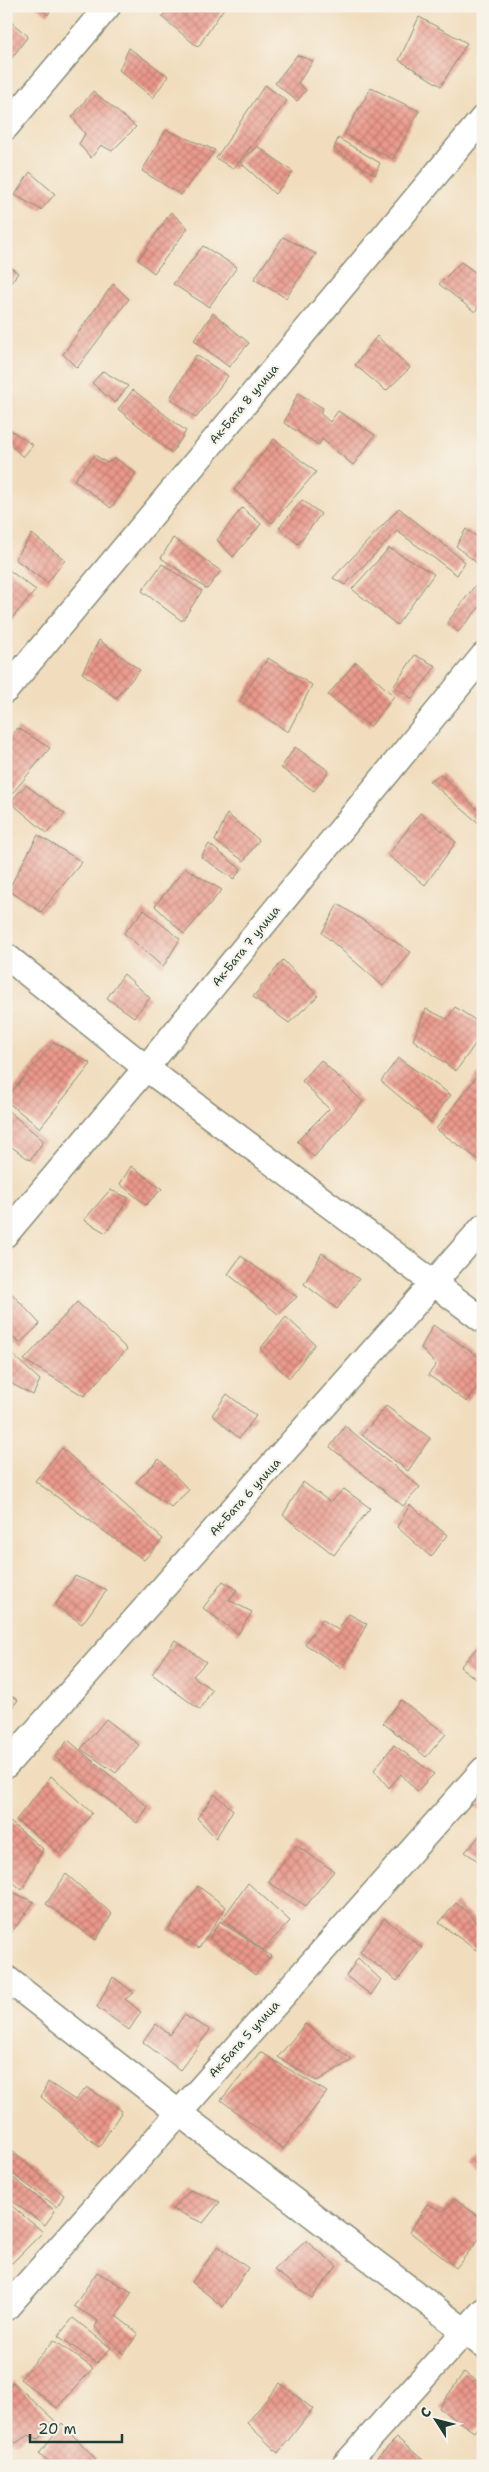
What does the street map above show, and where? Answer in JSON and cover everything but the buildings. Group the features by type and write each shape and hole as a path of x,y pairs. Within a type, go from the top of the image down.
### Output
{"street":[{"path":"6,128 108,6"},
{"name":"Ак-Бата 8 улица","path":"6,690 483,118"},
{"name":"Ак-Бата 7 улица","path":"6,1234 146,1068 483,656"},
{"path":"6,956 146,1068 483,1320"},
{"name":"Ак-Бата 6 улица","path":"6,1765 483,1228"},
{"name":"Ак-Бата 5 улица","path":"6,2308 483,1770"},
{"path":"6,1978 474,2339"},
{"path":"344,2466 474,2339 483,2311"}]}
